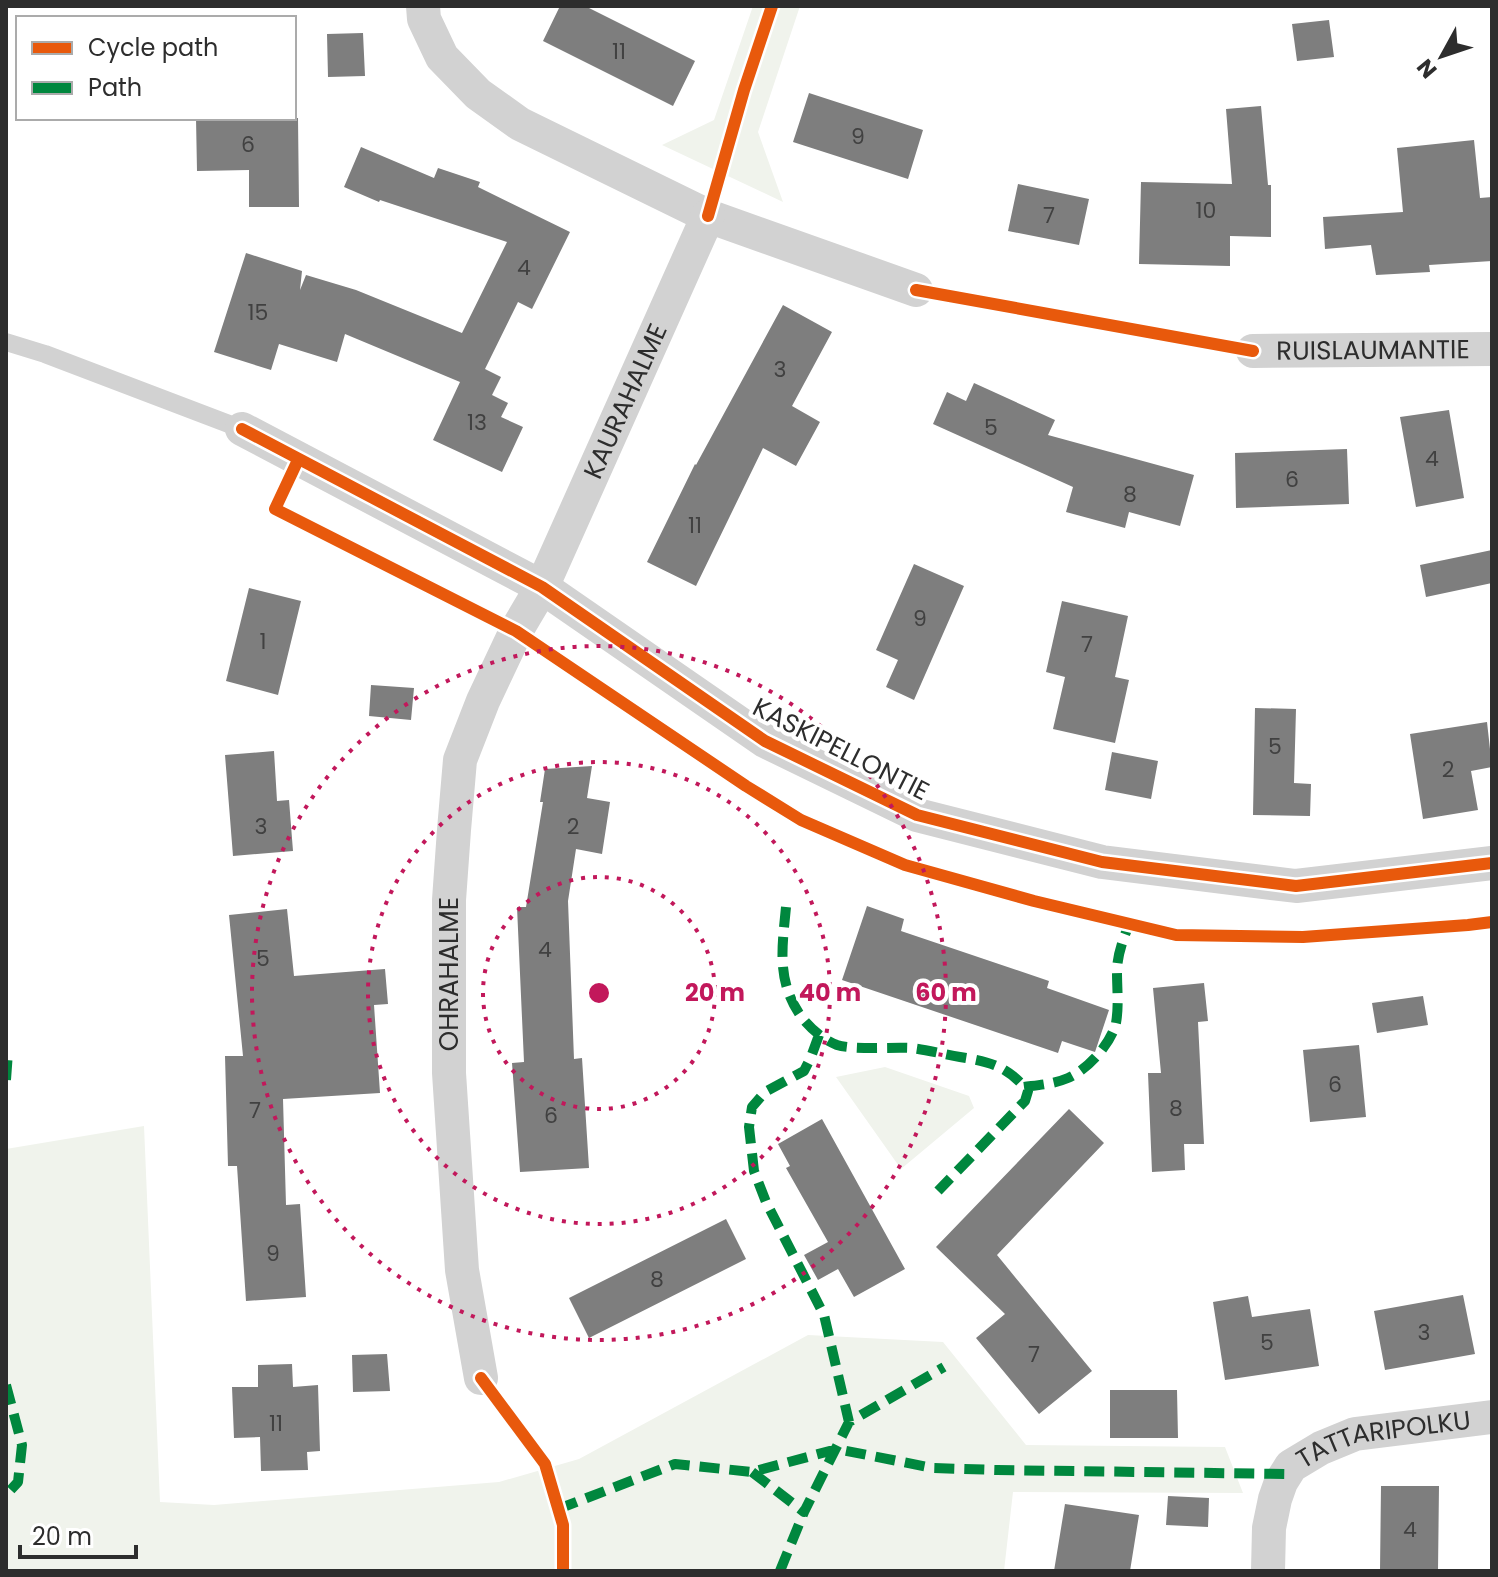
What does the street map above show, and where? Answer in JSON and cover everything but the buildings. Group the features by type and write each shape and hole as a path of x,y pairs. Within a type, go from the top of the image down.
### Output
{"street":[{"path":"423,6 424,19 442,57 478,94 520,124 708,216 916,290"},
{"name":"KAURAHALME","path":"542,587 708,216"},
{"name":"RUISLAUMANTIE","path":"1253,351 1492,349"},
{"name":"KASKIPELLONTIE","path":"242,429 542,587 765,741 917,815 1102,862 1296,886 1492,863"},
{"name":"OHRAHALME","path":"481,1378 462,1270 449,1073 449,900 454,830 460,760 516,631 542,587"},
{"name":"TATTARIPOLKU","path":"1268,1571 1269,1528 1275,1499 1291,1466 1321,1448 1355,1434 1492,1417"}],"lane":[{"path":"6,342 242,429"}],"shaded area":[{"path":"753,6 800,6 758,132 783,202 662,145 714,120"},
{"path":"885,1067 969,1096 974,1108 901,1169 836,1077"},
{"path":"144,1126 160,1502 214,1505 499,1482 579,1459 808,1335 943,1342 1026,1445 1225,1447 1243,1493 1013,1492 1004,1571 6,1571 6,1149"}],"marked path":[{"path":"786,907 783,965 788,992 803,1019 818,1034 844,1047 911,1048 981,1061 998,1066 1028,1091 1025,1101 938,1191"},
{"path":"1024,1087 1068,1078 1083,1069 1109,1039 1117,1017 1118,960 1129,924"},
{"path":"819,1035 804,1071 765,1092 752,1107 749,1127 754,1171 766,1202 824,1315 849,1422"},
{"path":"6,1080 8,1052"},
{"path":"752,1472 804,1512 849,1422 944,1367"},
{"path":"6,1385 22,1445 18,1482 6,1495"},
{"path":"558,1509 675,1464 752,1472 837,1449 933,1468 1286,1474"},
{"path":"780,1571 804,1512"}],"cycle path":[{"path":"708,216 772,6"},
{"path":"916,290 1253,351"},
{"path":"242,429 542,587 765,741 917,815 1102,862 1296,886 1492,863"},
{"path":"298,460 275,509 516,631 801,820 905,865 1034,901 1176,935 1303,937 1492,922"},
{"path":"481,1378 545,1464 563,1525 563,1571"}]}
